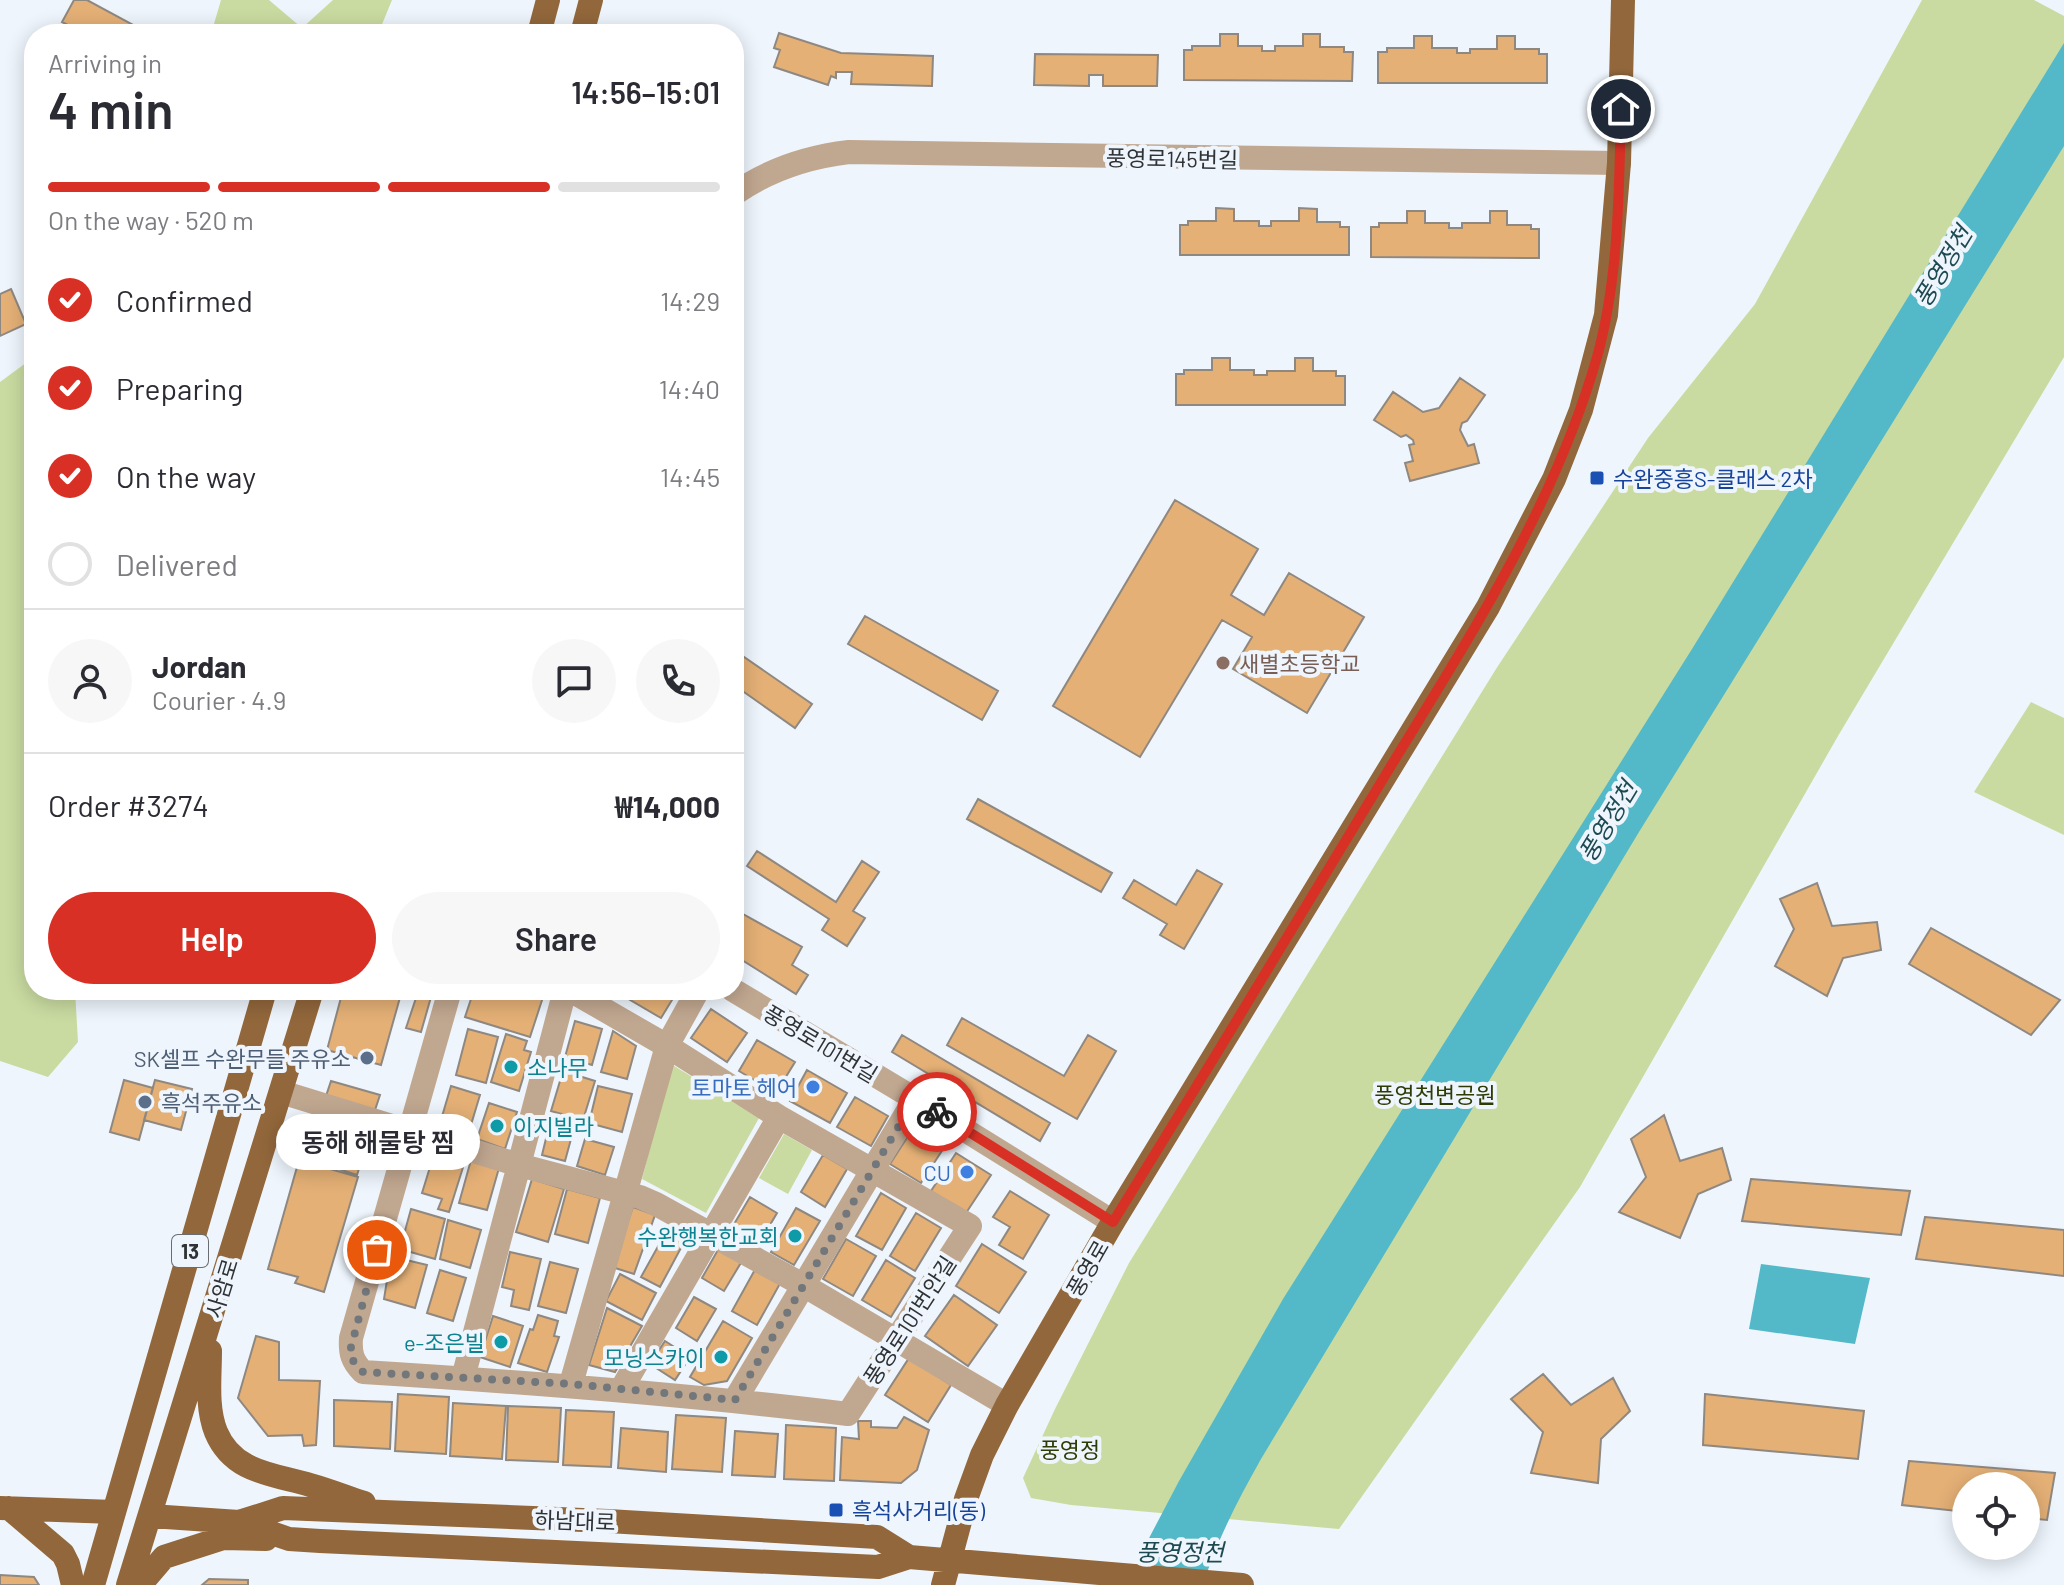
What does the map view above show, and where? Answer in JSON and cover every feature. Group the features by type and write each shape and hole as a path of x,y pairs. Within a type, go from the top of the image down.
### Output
{"main road":[{"path":"542,24 548,0"},
{"path":"585,24 591,0"},
{"name":"풍영로","path":"943,1585 982,1455 1007,1405 1113,1222 1488,607 1554,479 1581,410 1606,315 1619,163 1623,0"},
{"name":"사암로","path":"93,1585 262,1000"},
{"name":"사암로","path":"128,1585 309,1000"},
{"path":"209,1325 210,1406 215,1431 237,1460 253,1471 309,1484 391,1512"},
{"path":"4,1508 63,1554 73,1585"},
{"name":"하남대로","path":"4,1508 114,1512"},
{"name":"하남대로","path":"239,1522 283,1508 608,1521 877,1537 909,1557"},
{"name":"하남대로","path":"151,1516 239,1522 289,1539 878,1567 909,1557 1242,1585"},
{"path":"140,1585 164,1557 223,1538 289,1539"}],"street":[{"name":"풍영로145번길","path":"744,189 789,165 813,157 849,152 1619,163"},
{"name":"풍영로101번길","path":"744,997 1113,1222"},
{"name":"풍영로101번안길","path":"447,1000 350,1351 354,1363 363,1372 571,1384 848,1414 970,1226 779,1117 667,1046 586,1000"},
{"name":"풍영로101번안길","path":"463,1378 565,1000"},
{"path":"571,1384 667,1046 692,1000"},
{"path":"281,1092 656,1204 803,1285 1007,1405"},
{"path":"735,1400 915,1099"},
{"path":"621,1390 779,1117"},
{"name":"하남대로","path":"114,1512 151,1516"}],"green space":[{"path":"221,0 269,0 297,24 214,24"},
{"path":"333,0 392,0 382,24 306,24"},
{"name":"풍영천변공원","path":"1922,0 2034,0 2064,16 2064,357 1838,736 1580,1187 1339,1529 1071,1505 1031,1498 1023,1478 1129,1263 1496,669 1648,438 1755,304"},
{"path":"24,364 24,1000 76,1000 78,1042 48,1077 0,1061 0,382"},
{"path":"2031,702 2064,718 2064,835 1974,792"},
{"path":"671,1064 759,1118 706,1213 642,1179"},
{"path":"784,1134 812,1150 788,1194 759,1178"}],"water":[{"name":"풍영정천","path":"2064,43 2064,146 1639,832 1261,1459 1229,1520 1203,1585 1134,1585 1147,1542 1283,1299 1692,649"},
{"path":"1761,1264 1870,1278 1855,1344 1749,1329"}],"building":[{"path":"74,0 87,0 132,24 66,24 62,22"},
{"path":"779,33 841,53 933,56 932,86 851,84 852,72 836,72 836,78 831,76 828,85 774,67 780,50 774,48"},
{"path":"1220,34 1238,34 1238,46 1262,46 1262,51 1275,51 1275,46 1303,46 1303,34 1320,34 1320,47 1344,47 1344,52 1353,52 1352,81 1184,80 1184,50 1192,50 1192,46 1220,46"},
{"path":"1414,36 1432,36 1432,48 1457,48 1457,53 1470,53 1470,49 1497,49 1497,36 1515,36 1515,49 1539,49 1539,54 1547,54 1547,83 1378,83 1378,52 1387,52 1387,48 1414,48"},
{"path":"1035,54 1158,55 1157,86 1103,86 1103,75 1089,75 1089,86 1034,85"},
{"path":"1216,208 1234,209 1234,221 1259,221 1259,226 1271,226 1271,221 1299,221 1299,208 1317,209 1317,222 1340,222 1340,227 1349,227 1349,255 1180,255 1180,225 1188,225 1188,221 1216,221"},
{"path":"1407,211 1425,211 1425,223 1449,223 1449,228 1462,228 1462,223 1490,223 1490,211 1507,211 1507,225 1531,225 1531,229 1539,229 1539,258 1371,257 1371,227 1379,227 1379,223 1407,223"},
{"path":"11,289 24,325 0,336 0,294"},
{"path":"1212,358 1230,358 1230,370 1254,370 1254,375 1267,375 1267,371 1295,371 1295,358 1313,358 1313,371 1336,371 1336,376 1345,376 1345,405 1176,405 1176,374 1184,374 1184,370 1212,370"},
{"path":"1460,378 1485,395 1467,421 1462,423 1460,430 1468,446 1474,444 1479,463 1410,481 1405,463 1413,461 1409,445 1414,444 1413,440 1406,435 1401,437 1374,420 1393,392 1423,412 1439,408"},
{"name":"새별초등학교","path":"1175,500 1258,549 1231,595 1264,615 1289,573 1364,617 1307,713 1233,669 1252,637 1222,620 1140,757 1053,706"},
{"path":"865,616 998,691 982,720 848,644"},
{"path":"744,657 812,704 795,728 744,692"},
{"path":"978,799 1112,873 1101,892 967,819"},
{"path":"757,851 836,902 862,861 879,872 853,911 865,918 847,946 822,930 829,919 747,866"},
{"path":"1197,870 1222,884 1184,949 1160,935 1167,924 1123,898 1134,880 1176,905"},
{"path":"1817,883 1832,926 1877,922 1881,950 1843,958 1827,996 1775,966 1794,929 1780,899"},
{"path":"744,915 802,947 792,965 808,975 796,994 744,961"},
{"path":"1931,928 2060,1000 2031,1035 1909,964"},
{"path":"340,1000 399,1000 381,1065 327,1050"},
{"path":"415,1000 430,1000 421,1032 406,1028"},
{"path":"471,1000 542,1000 530,1037 465,1017"},
{"path":"630,1000 672,1000 661,1018"},
{"path":"711,1009 747,1033 727,1062 691,1038"},
{"path":"962,1018 1064,1076 1088,1035 1116,1051 1077,1119 947,1045"},
{"path":"575,1021 602,1029 592,1065 565,1057"},
{"path":"468,1029 498,1037 486,1083 456,1075"},
{"path":"613,1031 636,1046 627,1079 601,1072"},
{"name":"소나무","path":"506,1034 527,1041 524,1050 531,1052 519,1091 491,1082"},
{"path":"902,1035 1050,1123 1040,1141 892,1052"},
{"path":"757,1040 795,1062 776,1093 739,1071"},
{"path":"807,1070 847,1093 830,1123 790,1101"},
{"path":"563,1071 595,1081 583,1120 551,1111"},
{"path":"124,1080 153,1088 139,1140 110,1132"},
{"path":"155,1080 192,1089 181,1130 144,1120"},
{"path":"331,1081 380,1095 375,1110 326,1096"},
{"path":"451,1086 480,1095 467,1138 438,1130"},
{"path":"598,1086 632,1094 622,1132 589,1123"},
{"path":"855,1097 888,1116 871,1146 837,1127"},
{"name":"이지빌라","path":"489,1103 517,1112 505,1149 477,1139"},
{"path":"316,1106 373,1125 357,1175 299,1156"},
{"path":"1664,1115 1680,1161 1722,1148 1731,1180 1698,1194 1680,1238 1619,1212 1646,1177 1631,1139"},
{"path":"550,1122 574,1128 565,1161 542,1155"},
{"path":"914,1127 945,1146 921,1183 890,1164"},
{"path":"585,1139 614,1147 605,1175 577,1166"},
{"path":"435,1151 465,1161 449,1212 438,1209 442,1199 422,1193"},
{"path":"956,1153 991,1175 966,1213 931,1191"},
{"path":"823,1155 847,1169 825,1207 801,1192"},
{"path":"299,1160 358,1177 324,1292 295,1283 298,1277 268,1269"},
{"path":"471,1160 499,1168 487,1210 459,1203"},
{"path":"532,1179 564,1189 548,1242 516,1232"},
{"path":"1751,1179 1910,1191 1901,1235 1742,1221"},
{"path":"567,1189 600,1198 588,1243 555,1234"},
{"path":"1010,1191 1049,1215 1023,1259 999,1245 1010,1227 993,1217"},
{"path":"881,1193 906,1208 882,1250 856,1236"},
{"path":"750,1197 777,1213 757,1247 730,1231"},
{"path":"633,1207 655,1215 634,1274 612,1267"},
{"name":"수완행복한교회","path":"796,1208 820,1221 794,1265 771,1252"},
{"path":"411,1209 445,1219 435,1259 400,1249"},
{"path":"916,1213 941,1228 915,1271 890,1256"},
{"path":"1925,1217 2064,1230 2064,1276 1916,1259"},
{"path":"448,1220 481,1230 470,1268 440,1259"},
{"path":"671,1223 689,1233 660,1287 641,1277"},
{"path":"846,1239 876,1256 853,1296 823,1279"},
{"path":"982,1244 1026,1272 999,1313 956,1286"},
{"path":"719,1248 742,1261 724,1291 702,1278"},
{"path":"510,1252 541,1259 529,1310 511,1306 514,1290 502,1287"},
{"path":"398,1258 427,1265 415,1308 384,1299 388,1274"},
{"path":"886,1260 915,1278 891,1317 862,1300"},
{"path":"550,1262 578,1269 566,1313 538,1306"},
{"path":"757,1266 782,1280 757,1325 732,1311"},
{"path":"440,1270 466,1278 453,1321 427,1313"},
{"path":"620,1274 656,1293 642,1320 606,1301"},
{"path":"954,1295 997,1325 968,1366 925,1336"},
{"path":"694,1297 716,1309 697,1341 676,1328"},
{"path":"607,1308 642,1326 615,1372 589,1365"},
{"path":"538,1315 558,1321 554,1336 559,1337 547,1372 518,1363"},
{"name":"e-조은빌","path":"493,1316 523,1326 510,1367 480,1357"},
{"name":"모닝스카이","path":"723,1321 752,1338 727,1381 704,1385 690,1377"},
{"path":"256,1336 279,1342 279,1380 320,1381 316,1445 304,1446 302,1435 268,1436 238,1398"},
{"path":"665,1341 690,1357 675,1380 650,1364"},
{"path":"909,1358 951,1385 928,1422 885,1395"},
{"path":"1543,1374 1571,1405 1613,1378 1630,1411 1601,1439 1598,1483 1531,1473 1543,1432 1511,1399"},
{"path":"398,1394 449,1397 446,1454 395,1451"},
{"path":"1705,1394 1864,1411 1858,1459 1703,1445"},
{"path":"334,1400 392,1402 390,1449 334,1446"},
{"path":"453,1403 506,1406 502,1459 450,1456"},
{"path":"508,1406 561,1408 558,1462 506,1460"},
{"path":"566,1410 614,1412 611,1467 563,1465"},
{"path":"676,1415 726,1418 722,1472 672,1469"},
{"path":"904,1417 929,1430 917,1470 901,1483 840,1480 842,1437 859,1439 858,1421 871,1421 871,1427 897,1428"},
{"path":"786,1425 836,1428 834,1481 784,1479"},
{"path":"621,1428 668,1432 666,1472 618,1468"},
{"path":"735,1431 778,1434 775,1477 732,1475"},
{"path":"1909,1461 2055,1473 2047,1520 2040,1519 2040,1472 1952,1472 1952,1510 1902,1505"},
{"path":"0,1575 34,1577 39,1585 0,1585"},
{"path":"209,1579 248,1580 248,1585 202,1585"}],"way so far":[{"path":"377,1250 351,1338 350,1351 354,1363 363,1372 571,1384 735,1400 915,1099 937,1112"}],"place":[{"name":"수완중흥S-클래스 2차","path":"1597,478"},
{"name":"새별초등학교","path":"1223,663"},
{"name":"SK셀프 수완무들 주유소","path":"367,1058"},
{"name":"소나무","path":"511,1067"},
{"name":"토마토 헤어","path":"813,1087"},
{"name":"흑석주유소","path":"145,1102"},
{"name":"이지빌라","path":"497,1126"},
{"name":"CU","path":"967,1172"},
{"name":"수완행복한교회","path":"795,1236"},
{"name":"동해 해물탕 찜","path":"377,1250"},
{"name":"e-조은빌","path":"501,1342"},
{"name":"모닝스카이","path":"721,1357"},
{"name":"흑석사거리(동)","path":"836,1510"}],"route":[{"path":"937,1112 1113,1222 1488,607 1554,479 1581,410 1606,315 1613,257 1621,109"}],"park label":[{"name":"풍영정","path":"1070,1449"}]}
